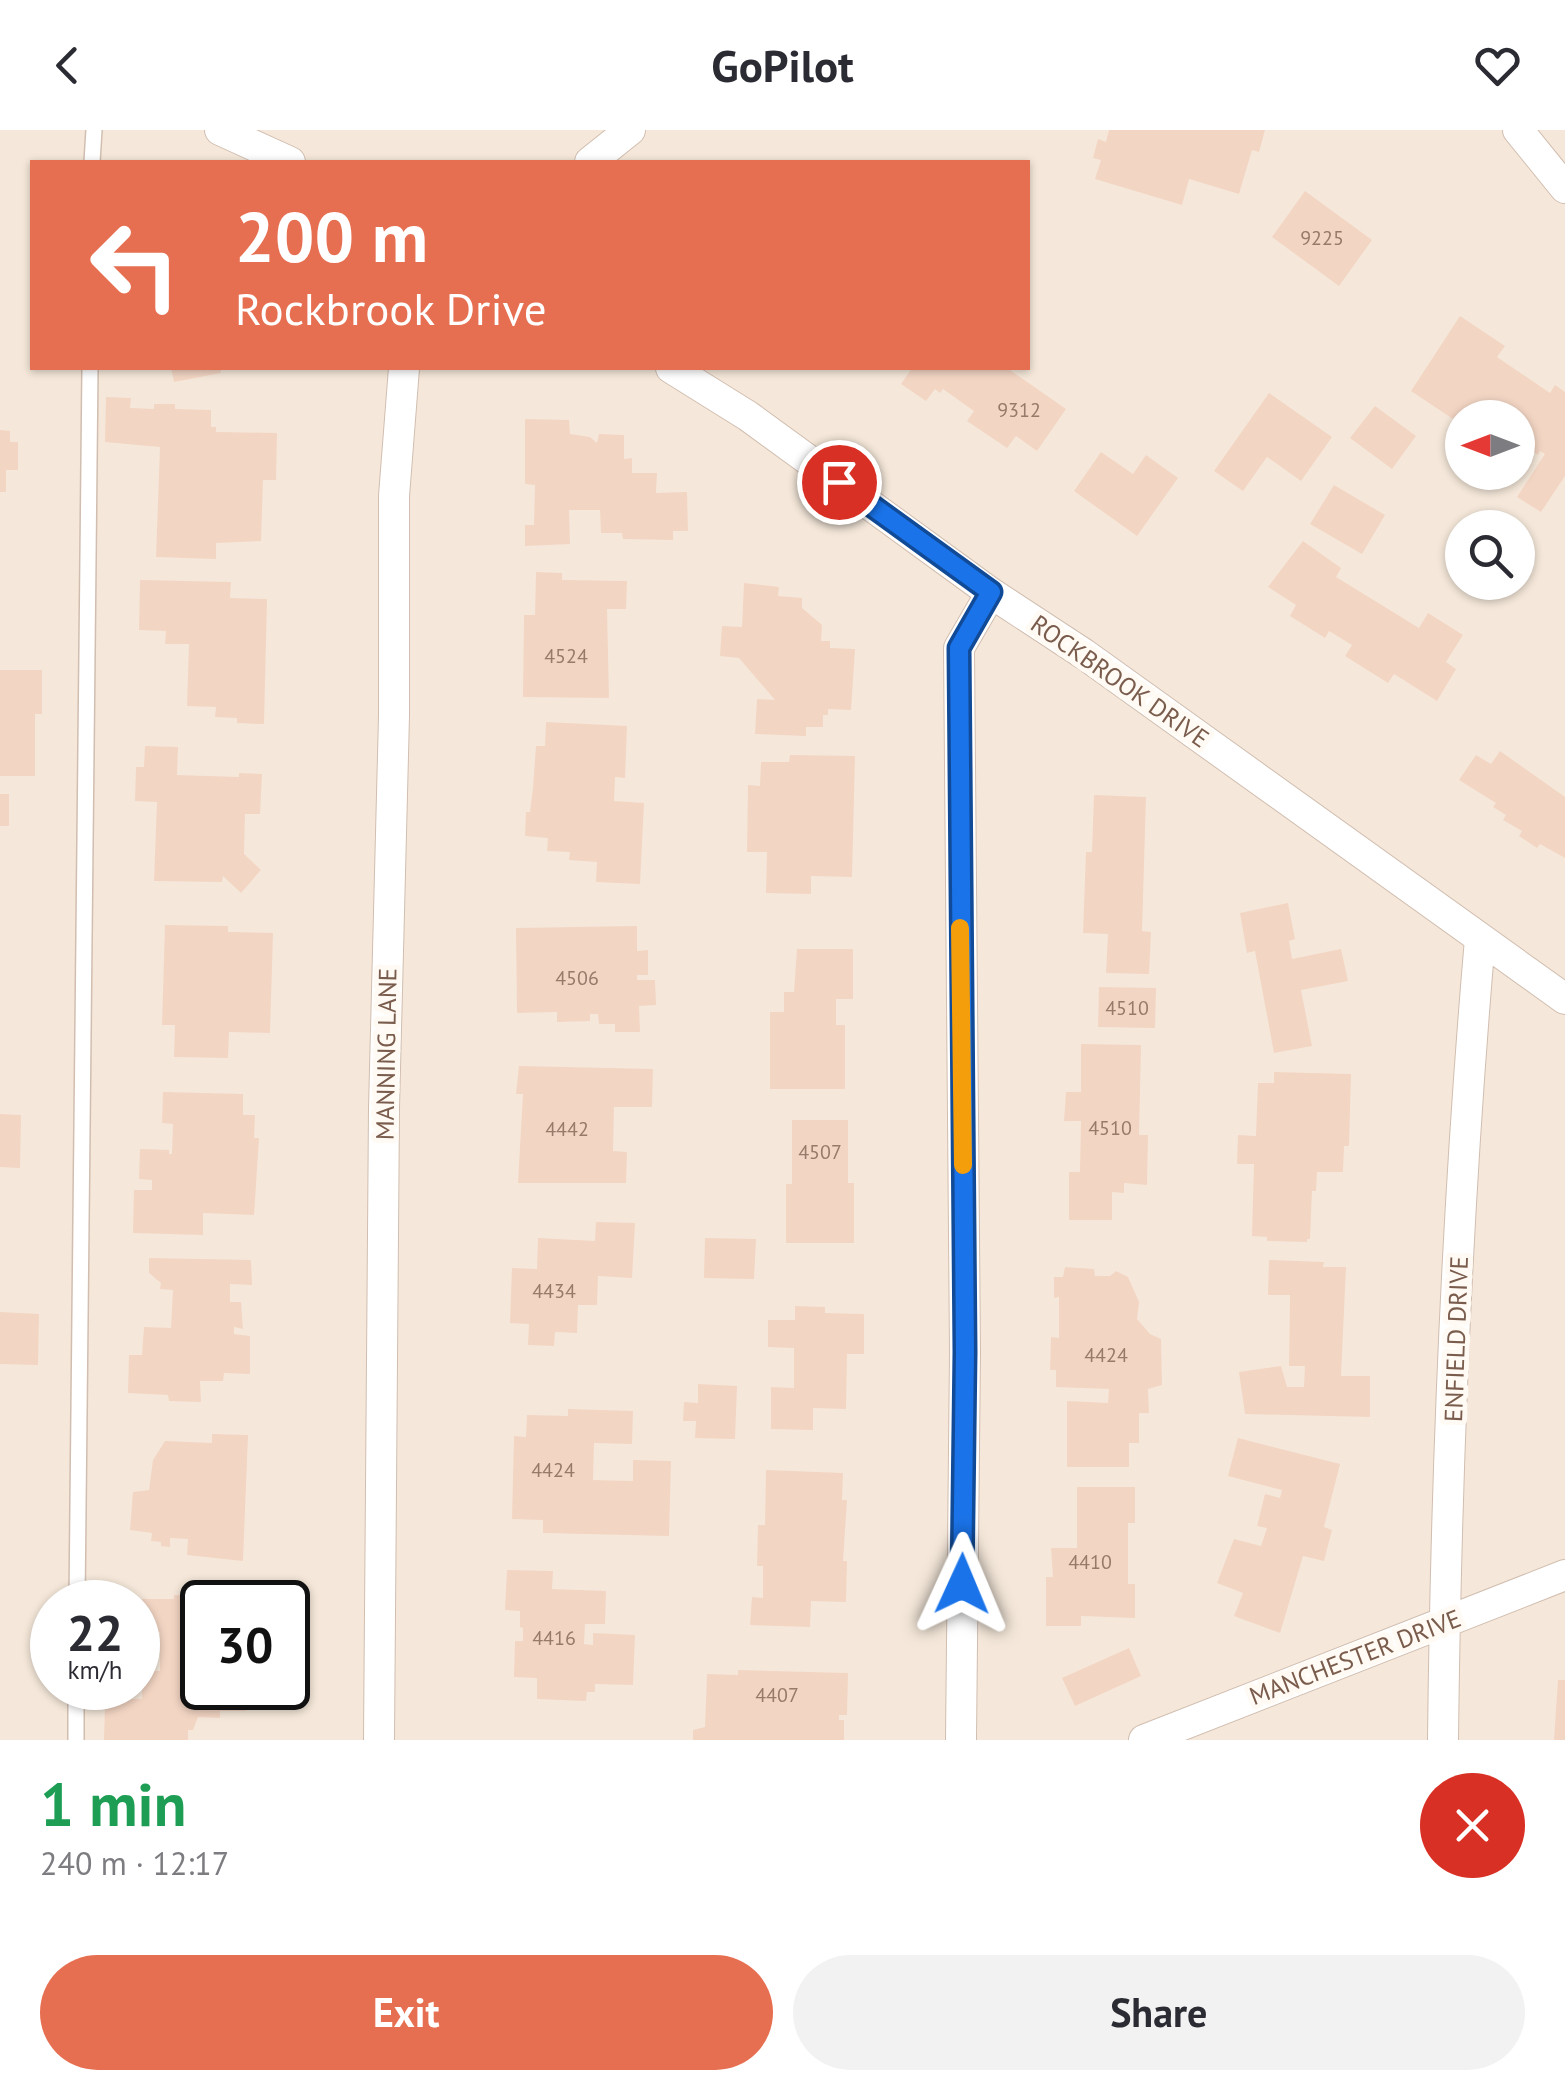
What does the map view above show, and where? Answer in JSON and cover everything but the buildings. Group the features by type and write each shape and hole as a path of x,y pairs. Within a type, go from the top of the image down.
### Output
{"street":[{"path":"220,130 286,160"},
{"path":"592,160 630,130"},
{"path":"1518,130 1565,188"},
{"name":"MANNING LANE","path":"379,1740 394,496 404,370"},
{"name":"ROCKBROOK DRIVE","path":"675,370 748,416 1565,1000"},
{"path":"961,1740 965,1352 959,648 991,592"},
{"name":"ENFIELD DRIVE","path":"1443,1740 1444,1622 1466,1108 1480,939"},
{"name":"MANCHESTER DRIVE","path":"1144,1740 1565,1574"}],"lane":[{"path":"92,160 94,130"},
{"path":"77,1580 90,370"},
{"path":"76,1710 76,1740"}],"shaded area":[{"path":"0,130 1565,130 1565,1740 0,1740"}],"slow traffic":[{"path":"960,928 963,1165"}],"route":[{"path":"839,482 991,592 959,648 965,1352 962,1584"}]}
